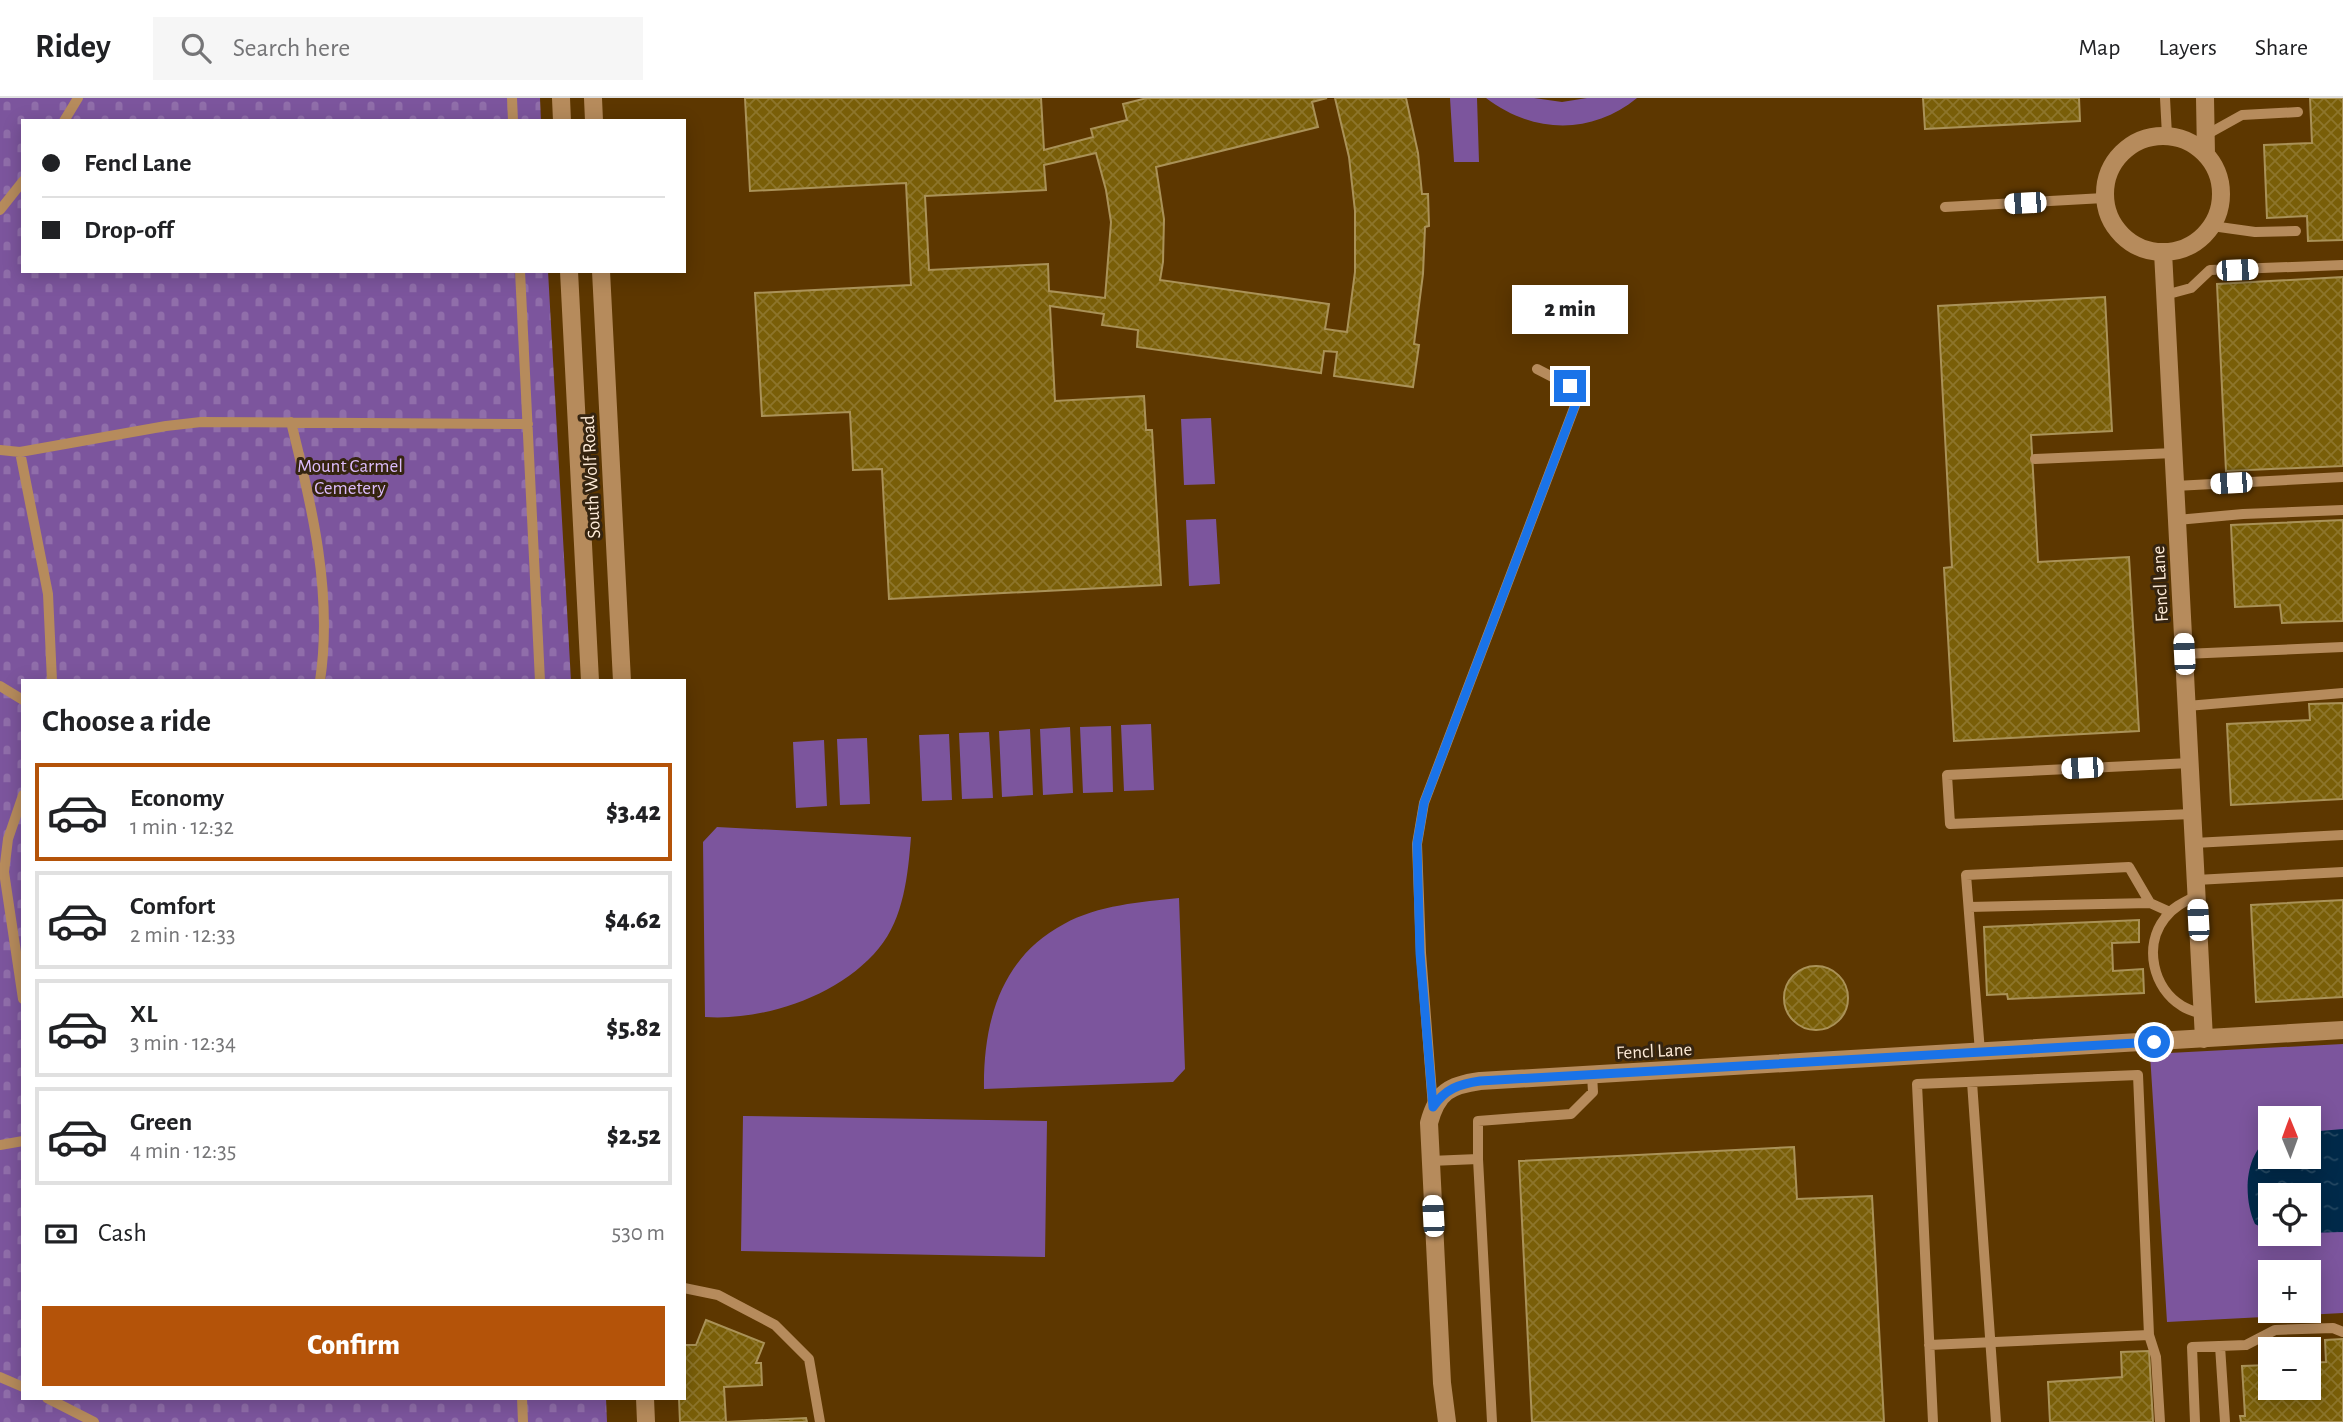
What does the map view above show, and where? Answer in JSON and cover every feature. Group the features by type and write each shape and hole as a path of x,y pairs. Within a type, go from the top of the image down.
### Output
{"street":[{"path":"561,98 562,119"},
{"path":"593,98 594,119"},
{"path":"2205,98 2206,155"},
{"path":"2167,135 2194,144 2206,155 2220,179 2219,210 2212,226 2192,245 2163,252 2138,247 2124,238 2110,220 2104,198 2109,170 2117,157 2140,140 2167,135"},
{"name":"Fencl Lane","path":"2163,252 2204,1039"},
{"name":"South Wolf Road","path":"569,273 590,679"},
{"name":"South Wolf Road","path":"601,273 622,679"},
{"name":"Fencl Lane","path":"1433,1107 1439,1097 1450,1088 1464,1083 2343,1030"},
{"path":"1433,1107 1429,1123 1430,1161 1442,1383 1447,1422"},
{"path":"645,1400 646,1422"}],"lane":[{"path":"65,119 78,98"},
{"path":"512,98 513,119"},
{"path":"2165,98 2167,135"},
{"path":"2206,135 2242,114 2298,112"},
{"path":"0,210 21,184"},
{"path":"1945,207 2104,198"},
{"path":"2212,226 2255,232 2296,231"},
{"path":"2165,295 2191,288 2210,271 2343,265"},
{"path":"520,273 540,679"},
{"path":"1433,1107 1420,953 1417,844 1424,803 1576,403 1570,386 1537,369"},
{"path":"0,450 20,452 185,423 221,421 528,424"},
{"path":"291,422 306,484 319,562 324,635 320,679"},
{"path":"20,452 48,594 52,679"},
{"path":"2035,459 2174,453"},
{"path":"2175,486 2343,477"},
{"path":"2177,520 2343,510"},
{"path":"2184,654 2343,647"},
{"path":"0,686 21,699"},
{"path":"2187,706 2343,693"},
{"path":"2190,763 1947,775 1950,824 2192,814"},
{"path":"21,801 8,839 4,872 21,986"},
{"path":"2194,843 2343,835"},
{"path":"1980,1052 1966,875 2129,867 2150,903"},
{"path":"2203,1014 2183,1007 2167,995 2157,977 2152,957 2155,937 2170,912 2196,888 2343,872"},
{"path":"1969,907 2150,903 2170,912"},
{"path":"1492,1422 1478,1121 1571,1114 1593,1092 1592,1075"},
{"path":"1933,1422 1917,1084 2138,1075 2149,1335 2156,1357 2160,1422"},
{"path":"1972,1082 1996,1422"},
{"path":"0,1145 21,1141"},
{"path":"1430,1161 1478,1159"},
{"path":"686,1289 718,1295 775,1325 809,1359 820,1422"},
{"path":"2195,1422 2192,1347 2246,1345 2275,1330 2333,1328 2343,1332"},
{"path":"1928,1345 2149,1335"},
{"path":"2220,1346 2225,1422"},
{"path":"0,1377 21,1386"},
{"path":"51,1400 94,1422"},
{"path":"522,1400 523,1422"}],"green space":[{"name":"Mount Carmel Cemetery","path":"0,98 540,98 541,119 21,119 21,273 548,273 571,679 21,679 21,1400 606,1400 607,1422 0,1422"},
{"path":"1450,98 1477,98 1479,162 1454,162"},
{"path":"1486,98 1534,98 1562,102 1587,98 1637,98 1601,119 1562,125 1543,124 1523,118"},
{"path":"1211,418 1215,484 1184,485 1181,419"},
{"path":"1216,519 1220,584 1189,586 1186,520"},
{"path":"1151,724 1154,790 1124,791 1121,725"},
{"path":"1111,726 1113,792 1083,793 1080,727"},
{"path":"1070,727 1073,793 1043,795 1040,729"},
{"path":"1030,729 1033,795 1002,797 999,731"},
{"path":"989,732 993,798 962,799 959,733"},
{"path":"949,734 952,800 922,801 919,735"},
{"path":"867,738 870,804 840,805 837,739"},
{"path":"824,740 827,806 796,808 793,742"},
{"path":"717,827 911,837 899,909 879,948 844,980 800,1002 752,1015 705,1017 703,842"},
{"path":"1179,898 1185,1069 1173,1082 984,1089 987,1040 992,1016 1011,973 1025,954 1042,938 1064,924 1091,912 1120,905"},
{"path":"2343,1044 2343,1313 2321,1314 2321,1260 2258,1260 2258,1317 2167,1322 2150,1054"},
{"path":"743,1116 1047,1121 1045,1257 741,1251"}],"water":[{"path":"2343,1129 2343,1232 2321,1233 2321,1183 2258,1183 2258,1226 2255,1224 2249,1202 2248,1177 2258,1150 2258,1169 2321,1169 2321,1131"}],"building":[{"path":"745,98 1041,98 1044,150 1093,137 1091,129 1127,120 1123,104 1147,98 1327,98 1312,102 1318,127 1156,167 1164,219 1160,280 1329,304 1325,329 1347,332 1355,272 1355,211 1349,157 1335,98 1406,98 1418,153 1422,194 1428,194 1429,226 1425,227 1423,274 1414,344 1419,345 1413,387 1334,376 1337,352 1324,351 1321,373 1137,347 1138,330 1102,325 1104,314 1050,306 1055,401 1144,396 1146,430 1152,430 1161,585 889,599 882,469 853,470 850,412 762,416 755,293 911,285 906,183 750,191","holes":["1096,153 1111,222 1105,298 1049,291 1048,264 929,270 925,196 1046,190 1044,165"]},
{"path":"1923,98 2079,98 2080,121 1925,129"},
{"path":"2310,98 2343,98 2343,240 2308,241 2307,216 2267,218 2264,145 2312,143"},
{"path":"2343,277 2343,466 2226,471 2217,284"},
{"path":"2105,297 2112,431 2031,435 2038,562 2129,557 2139,731 1954,741 1944,568 1952,567 1938,306"},
{"path":"2343,520 2343,621 2282,623 2280,605 2235,607 2231,525"},
{"path":"2343,703 2343,799 2231,805 2227,724 2310,720 2309,704"},
{"path":"2343,900 2343,997 2256,1002 2251,905"},
{"path":"2139,920 2139,942 2112,943 2113,971 2143,969 2144,993 2008,999 2007,994 1987,995 1984,927"},
{"path":"1816,966 1839,975 1848,998 1839,1021 1816,1030 1793,1021 1784,998 1793,975"},
{"path":"1794,1147 1797,1199 1872,1196 1884,1422 1532,1422 1519,1161"},
{"path":"706,1320 764,1343 756,1363 761,1363 762,1385 724,1387 726,1422 680,1422 679,1400 686,1400 686,1345 696,1345"},
{"path":"2343,1339 2343,1422 2241,1422 2240,1416 2245,1416 2242,1366 2258,1365 2258,1400 2321,1400 2321,1362 2326,1362 2325,1340"},
{"path":"2149,1351 2153,1422 2050,1422 2048,1382 2122,1377 2121,1352"},
{"path":"806,1418 807,1422 726,1422"}],"route":[{"path":"1570,386 1576,403 1424,803 1417,844 1420,953 1433,1107 1439,1097 1450,1088 1480,1081 2154,1042"}]}
